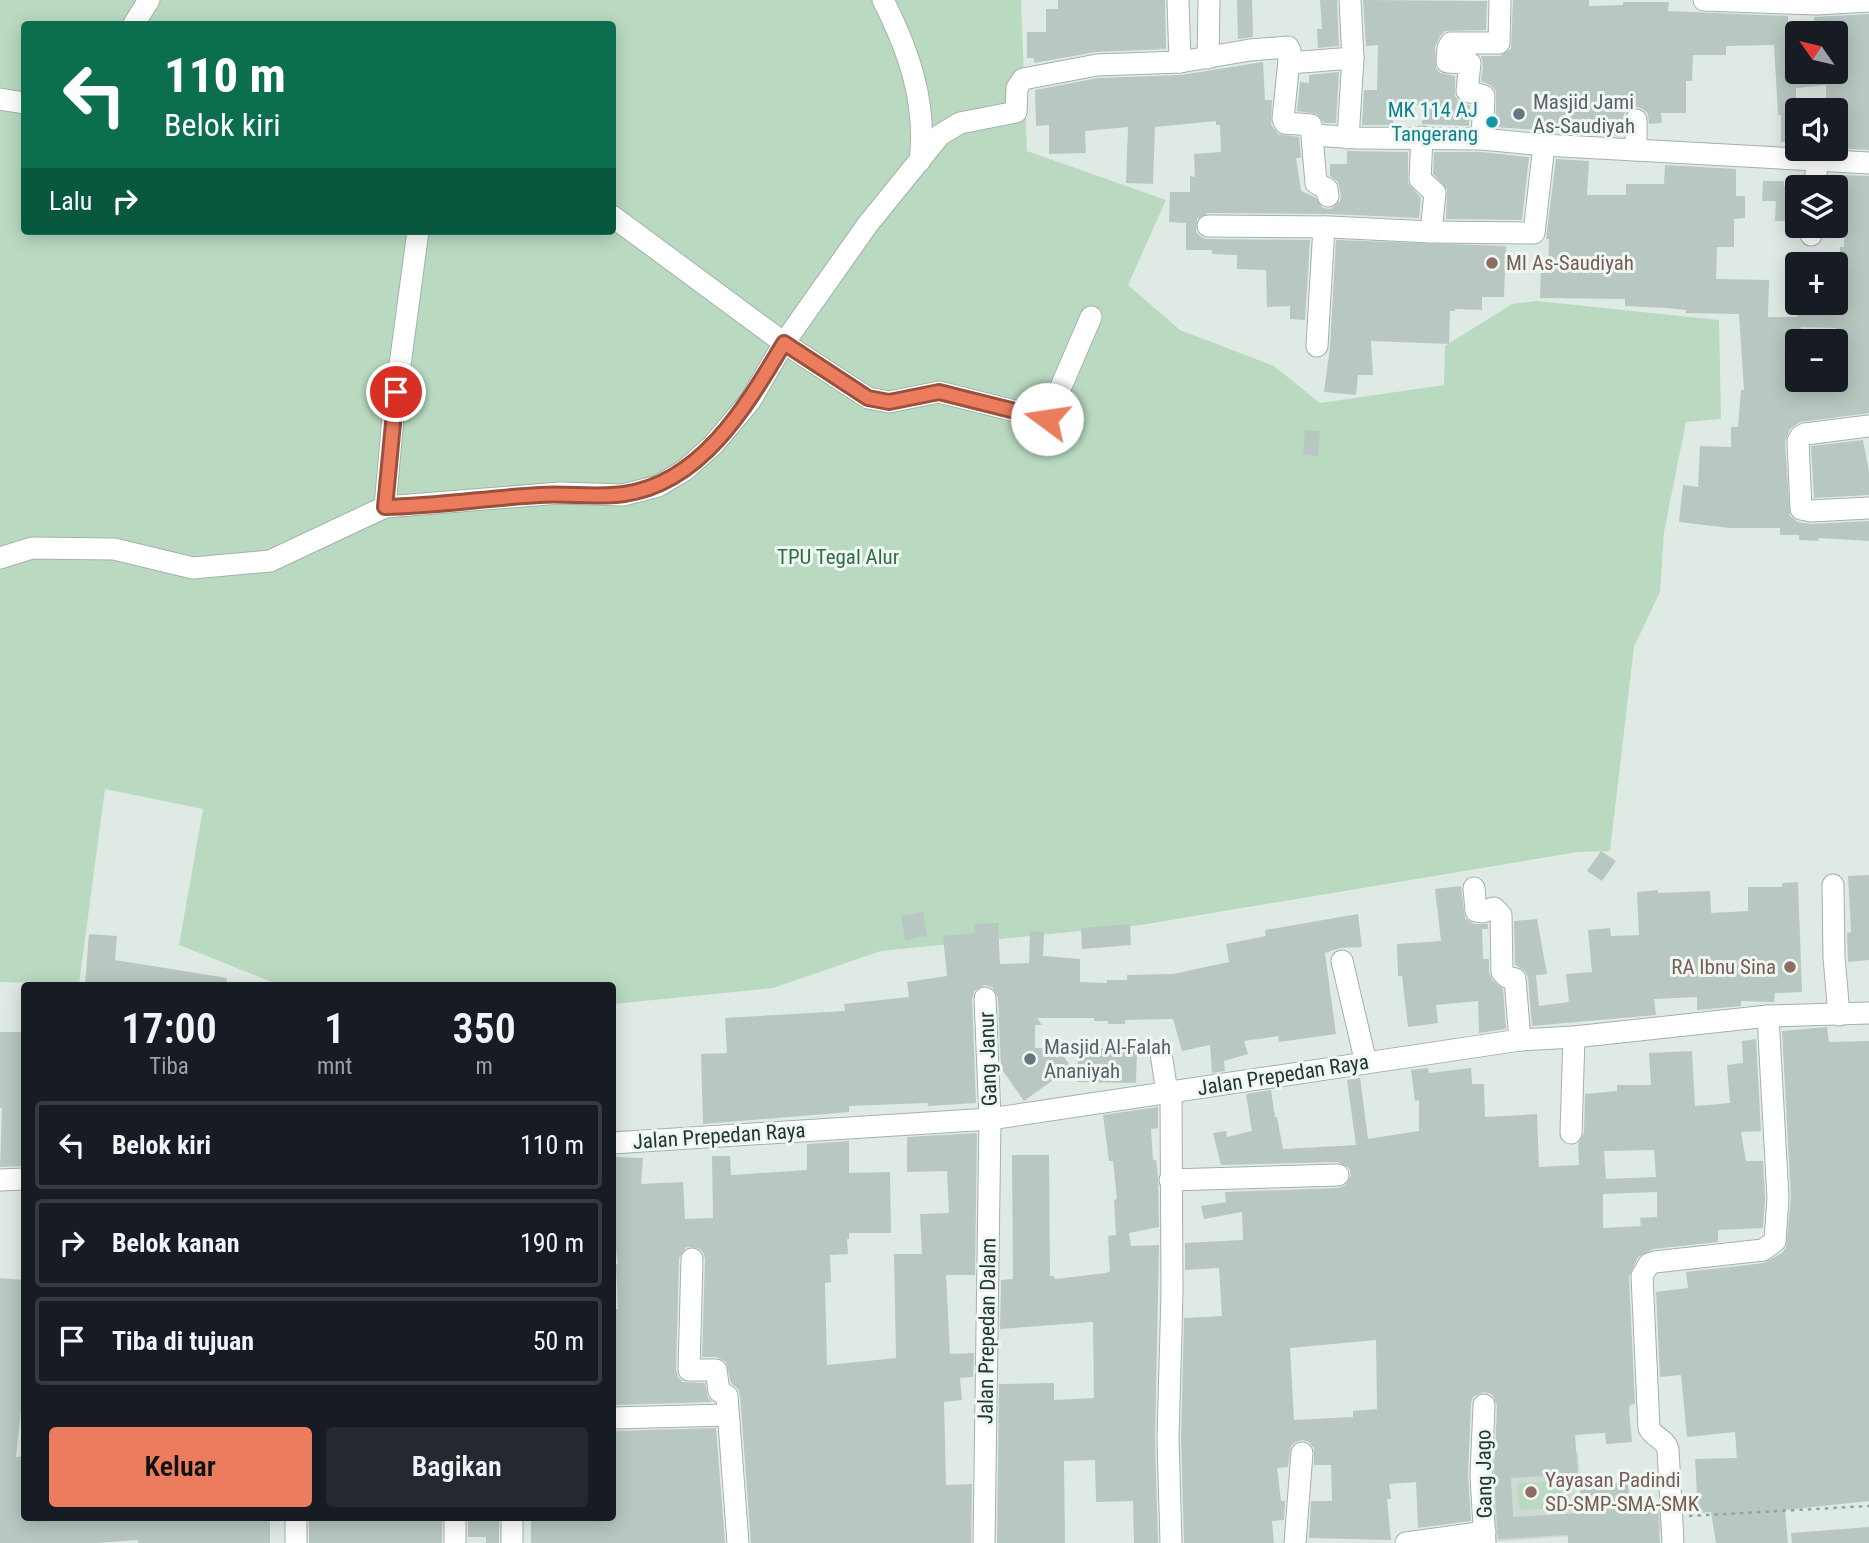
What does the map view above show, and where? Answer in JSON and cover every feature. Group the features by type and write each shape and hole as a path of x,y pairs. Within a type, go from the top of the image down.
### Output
{"street":[{"path":"136,21 149,0"},
{"path":"883,0 911,63 921,105 922,141 919,163"},
{"path":"1178,0 1180,62"},
{"path":"1208,58 1209,0"},
{"path":"1348,138 1353,58 1350,0"},
{"path":"1482,139 1484,96 1468,91 1470,63 1447,62 1448,47 1451,43 1499,43 1500,0"},
{"path":"1704,0 1817,4 1869,1"},
{"path":"0,558 32,548 114,549 192,568 270,561 385,507 560,493 623,495 658,486 685,470 713,445 750,401 784,343 878,211 940,135 960,123 1016,112 1017,88 1025,79 1097,65 1180,62 1250,50 1288,47 1283,120 1285,123 1310,124 1316,183 1327,189 1328,196"},
{"path":"1289,63 1353,58"},
{"path":"0,99 21,102"},
{"path":"1636,120 1636,150"},
{"path":"1313,135 1348,138 1482,139 1785,159"},
{"path":"1422,138 1420,179 1435,192 1431,232"},
{"path":"1208,226 1534,233 1545,145"},
{"path":"1816,175 1817,161 1869,163"},
{"path":"616,219 784,343 868,398 889,402 939,392 1047,419 1091,317"},
{"path":"1317,346 1324,228"},
{"path":"385,507 393,416 417,235"},
{"path":"1869,426 1805,434 1798,441 1801,509 1811,511 1869,508"},
{"path":"1833,885 1834,957 1839,1015"},
{"path":"1474,888 1476,911 1494,908 1501,915 1502,972 1515,979 1520,1040"},
{"path":"1342,961 1366,1063"},
{"name":"Gang Janur","path":"985,998 990,1119"},
{"name":"Jalan Prepedan Raya","path":"616,1143 990,1119 1520,1040 1574,1037 1768,1016 1869,1013"},
{"path":"1673,1543 1668,1448 1649,1428 1642,1276 1649,1264 1665,1259 1767,1249 1775,1241 1777,1198 1768,1016"},
{"path":"1571,1133 1574,1037"},
{"path":"1161,1053 1169,1092 1172,1293 1168,1440 1171,1543"},
{"name":"Jalan Prepedan Dalam","path":"984,1543 990,1119"},
{"path":"1170,1180 1338,1175"},
{"path":"0,1180 21,1179"},
{"path":"692,1259 689,1370 716,1370 719,1391 727,1396 738,1543"},
{"name":"Gang Jago","path":"1484,1405 1481,1476 1485,1538"},
{"path":"616,1418 728,1415"},
{"path":"1295,1543 1302,1453"},
{"path":"296,1521 296,1543"},
{"path":"455,1521 455,1543"},
{"path":"512,1521 512,1543"},
{"path":"1406,1543 1485,1538"}],"path":[{"path":"1672,1517 1869,1506"}],"shaded area":[{"name":"Yayasan Padindi SD-SMP-SMA-SMK","path":"1578,1452 1580,1481 1575,1481 1576,1511 1660,1503 1662,1530 1489,1542 1485,1457"}],"green space":[{"name":"TPU Tegal Alur","path":"0,0 1021,0 1027,151 1166,200 1128,285 1180,330 1274,366 1320,403 1444,385 1445,346 1512,304 1537,301 1719,320 1721,419 1686,422 1664,532 1660,592 1634,647 1610,851 1578,852 1141,925 881,951 773,988 616,1004 616,982 272,982 179,945 203,809 105,789 79,982 0,982"},
{"path":"1569,1480 1570,1507 1519,1510 1517,1483"}],"building":[{"path":"1058,0 1165,0 1166,49 1096,52 1034,63 1034,58 1027,58 1027,32 1046,32 1046,9 1058,9"},
{"path":"1237,0 1252,0 1253,37 1238,39"},
{"path":"1320,0 1337,0 1339,46 1318,48 1317,29 1322,29"},
{"path":"1363,0 1487,1 1486,30 1445,31 1435,47 1436,68 1440,73 1455,76 1455,96 1470,106 1469,126 1422,124 1423,105 1394,104 1393,125 1362,125 1364,90 1377,90 1378,45 1366,46"},
{"path":"1513,0 1589,0 1589,6 1623,5 1623,2 1669,2 1668,11 1788,16 1788,21 1785,21 1785,84 1848,84 1848,21 1814,21 1814,17 1869,14 1869,150 1848,149 1848,98 1826,98 1826,85 1796,88 1796,98 1785,98 1785,142 1781,142 1774,45 1726,46 1726,55 1693,55 1692,81 1686,81 1686,113 1661,113 1662,123 1649,124 1648,114 1643,109 1630,108 1624,114 1621,136 1496,127 1496,91 1481,81 1481,56 1500,56 1511,49"},
{"path":"1263,62 1265,100 1272,100 1271,125 1278,134 1299,137 1301,158 1296,158 1301,191 1315,197 1323,208 1331,209 1340,201 1341,195 1338,182 1330,176 1330,164 1347,164 1347,151 1408,152 1408,183 1421,198 1419,218 1208,213 1197,219 1196,232 1207,239 1310,240 1305,320 1290,319 1290,306 1267,307 1266,270 1237,269 1237,255 1212,254 1212,250 1186,250 1186,223 1169,222 1170,192 1190,192 1190,176 1195,177 1194,154 1221,152 1220,125 1216,125 1216,121 1155,127 1153,184 1126,183 1128,127 1085,131 1086,153 1049,154 1049,125 1036,126 1035,90 1098,78 1181,75"},
{"path":"1339,72 1336,123 1324,123 1317,114 1297,111 1300,82 1309,83 1309,75"},
{"path":"1434,152 1481,152 1529,157 1522,220 1446,219 1447,189 1433,174"},
{"path":"1556,159 1589,161 1587,195 1626,195 1626,184 1664,184 1665,165 1736,169 1736,196 1745,196 1745,218 1734,219 1734,247 1717,247 1716,279 1769,280 1768,317 1848,315 1848,252 1840,252 1840,247 1844,247 1844,238 1848,238 1848,175 1869,176 1869,413 1800,422 1790,429 1785,442 1790,516 1798,522 1811,524 1869,521 1869,541 1819,538 1818,541 1799,540 1799,535 1780,535 1780,528 1730,528 1679,522 1683,485 1698,487 1700,446 1731,447 1731,427 1738,427 1741,390 1744,390 1739,314 1686,313 1686,310 1625,306 1625,299 1540,298 1541,269 1548,270 1549,239 1546,239"},
{"path":"1763,181 1784,181 1785,221 1775,221 1776,201 1762,201"},
{"path":"1336,240 1506,246 1504,297 1482,297 1482,310 1450,311 1449,344 1371,341 1373,375 1358,375 1356,395 1324,392 1330,347"},
{"path":"1305,430 1320,431 1318,456 1303,455"},
{"path":"1863,440 1869,472 1869,495 1814,498 1811,446"},
{"path":"1601,851 1616,861 1602,881 1587,871"},
{"path":"1869,875 1869,960 1848,962 1847,933 1851,932 1848,876"},
{"path":"1798,882 1802,992 1775,993 1774,1002 1741,1001 1741,1006 1697,1010 1697,997 1654,999 1656,1015 1532,1026 1528,977 1524,970 1515,965 1514,921 1537,919 1547,974 1536,975 1539,1006 1569,1002 1566,974 1592,972 1588,930 1610,928 1611,936 1639,935 1637,892 1710,891 1711,913 1748,911 1748,887 1782,887 1782,883"},
{"path":"1461,886 1465,918 1474,924 1488,924 1488,929 1482,929 1483,959 1489,959 1492,980 1503,989 1506,1029 1479,1033 1478,1001 1436,1005 1438,1023 1408,1027 1402,976 1398,976 1397,944 1441,941 1435,889"},
{"path":"923,912 927,936 905,940 901,916"},
{"path":"1358,914 1362,947 1340,948 1325,953 1336,1034 1279,1042 1278,1036 1244,1041 1248,1054 1224,1061 1225,1071 1212,1073 1210,1045 1182,1051 1173,1019 1125,1020 1125,1024 1108,1024 1108,1021 1094,1021 1094,1018 1037,1018 1042,1025 1035,1025 1035,1048 1058,1048 1071,1067 1024,1101 1001,1068 998,997 992,987 984,985 974,991 972,999 976,1103 849,1106 849,1112 703,1124 701,1054 727,1053 725,1018 845,1011 844,1004 909,997 907,982 947,976 943,936 975,933 974,924 998,923 1000,964 1029,963 1030,931 1044,932 1043,956 1080,959 1080,982 1107,983 1107,980 1127,980 1127,975 1173,974 1229,962 1226,944 1266,936 1265,930"},
{"path":"1130,924 1131,945 1082,949 1081,928"},
{"path":"89,934 117,936 115,960 227,978 226,982 85,982"},
{"path":"1827,1027 1829,1042 1869,1041 1869,1501 1785,1510 1788,1543 1716,1543 1711,1512 1698,1513 1695,1459 1737,1458 1735,1432 1687,1437 1681,1375 1660,1377 1656,1292 1688,1288 1686,1272 1764,1263 1786,1248 1791,1197 1782,1031"},
{"path":"0,1032 21,1032 21,1166 0,1167"},
{"path":"1756,1039 1761,1131 1741,1132 1746,1161 1763,1161 1763,1228 1718,1230 1718,1242 1653,1249 1638,1257 1629,1277 1635,1404 1630,1405 1629,1410 1632,1442 1606,1444 1605,1433 1575,1435 1578,1474 1511,1478 1513,1517 1582,1513 1580,1486 1628,1482 1631,1510 1658,1508 1660,1543 1568,1543 1568,1535 1498,1539 1494,1476 1497,1405 1492,1394 1484,1392 1473,1397 1471,1404 1468,1475 1471,1521 1418,1528 1416,1482 1389,1484 1391,1499 1387,1499 1391,1540 1309,1538 1311,1501 1332,1501 1331,1465 1314,1465 1314,1448 1309,1442 1302,1440 1291,1446 1288,1467 1277,1468 1281,1501 1285,1501 1284,1520 1272,1521 1274,1543 1184,1543 1181,1439 1184,1318 1222,1316 1219,1268 1185,1270 1185,1243 1243,1240 1242,1212 1204,1219 1201,1206 1226,1202 1225,1192 1339,1188 1345,1186 1351,1175 1349,1168 1338,1162 1221,1165 1213,1133 1226,1131 1227,1137 1252,1131 1246,1094 1271,1090 1283,1149 1356,1145 1347,1080 1360,1078 1368,1139 1419,1131 1419,1100 1415,1101 1411,1070 1428,1068 1429,1073 1471,1068 1472,1084 1484,1084 1485,1117 1537,1114 1539,1167 1579,1165 1578,1144 1584,1133 1585,1094 1617,1091 1617,1085 1651,1085 1649,1053 1692,1051 1695,1106 1730,1103 1727,1065 1743,1063 1742,1041","holes":["1654,1150 1656,1177 1606,1179 1604,1151","1657,1192 1657,1217 1640,1218 1641,1226 1603,1228 1603,1194","1376,1340 1377,1409 1353,1411 1353,1417 1294,1420 1290,1348"]},
{"path":"1078,1048 1137,1049 1136,1083 1077,1082"},
{"path":"1158,1107 1158,1128 1151,1129 1153,1160 1156,1160 1158,1175 1159,1227 1129,1233 1131,1246 1159,1245 1155,1439 1158,1543 1134,1543 1133,1501 1096,1502 1095,1460 1064,1461 1065,1543 997,1543 999,1384 1054,1383 1054,1400 1094,1398 1093,1322 1000,1329 1001,1280 1013,1279 1012,1155 1049,1155 1050,1276 1055,1279 1106,1273 1110,1271 1108,1236 1116,1235 1114,1200 1117,1199 1113,1161 1109,1161 1103,1115"},
{"path":"977,1133 975,1275 946,1275 950,1354 974,1353 973,1377 960,1378 962,1400 944,1402 946,1485 972,1484 971,1543 751,1543 740,1395 731,1383 726,1362 717,1357 702,1357 705,1259 698,1248 686,1247 679,1258 676,1370 683,1382 705,1383 708,1398 712,1402 616,1405 616,1157 643,1158 641,1184 683,1182 685,1219 713,1218 712,1156 730,1156 731,1175 807,1170 807,1144 849,1141 849,1173 890,1172 891,1233 849,1233 848,1254 830,1255 831,1282 825,1283 827,1365 896,1358 894,1254 922,1254 920,1214 949,1213 947,1171 907,1172 907,1137"},
{"path":"0,1278 21,1280 21,1410 16,1457 21,1456 21,1521 270,1521 270,1543 138,1543 138,1540 97,1543 0,1543"},
{"path":"716,1428 725,1543 531,1543 531,1521 616,1521 616,1431"},
{"path":"309,1521 442,1521 442,1543 309,1543"},
{"path":"468,1521 499,1521 499,1543 486,1543 486,1537 468,1537"},
{"path":"1869,1527 1869,1543 1792,1543 1791,1533"}],"place":[{"name":"Masjid Jami As-Saudiyah","path":"1519,114"},
{"name":"MK 114 AJ Tangerang","path":"1492,122"},
{"name":"MI As-Saudiyah","path":"1492,263"},
{"name":"RA Ibnu Sina","path":"1790,967"},
{"name":"Masjid Al-Falah Ananiyah","path":"1030,1059"},
{"name":"Yayasan Padindi SD-SMP-SMA-SMK","path":"1531,1492"}],"route":[{"path":"396,392 385,507 560,493 623,495 658,486 685,470 713,445 750,401 784,343 868,398 889,402 939,392 1047,419"}]}
